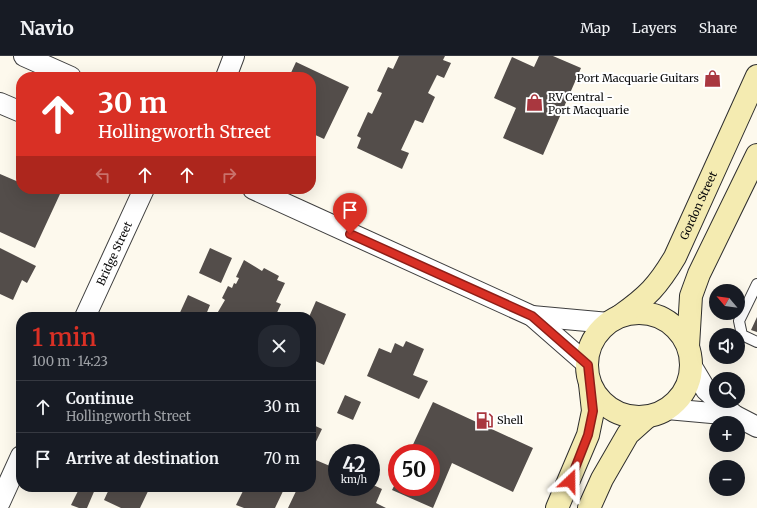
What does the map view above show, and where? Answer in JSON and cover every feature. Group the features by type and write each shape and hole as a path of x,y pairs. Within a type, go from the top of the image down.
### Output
{"main road":[{"name":"Gordon Street","path":"613,320 646,298 665,274 687,234 757,76"},
{"path":"589,508 602,478 628,434 682,394 689,380 691,296 699,274 757,154"},
{"path":"557,508 588,435 593,411 588,373 589,353 593,342 600,331 613,320 631,314 648,314 658,316 674,326 690,355"},
{"path":"588,373 593,390 602,401 614,411 630,416 657,413"}],"street":[{"path":"24,56 61,72"},
{"path":"228,72 234,56"},
{"path":"0,103 16,110"},
{"name":"Bridge Street","path":"87,312 142,194"},
{"path":"264,194 532,316 588,373"},
{"path":"532,316 613,320"},
{"path":"690,355 706,390 709,393"},
{"path":"726,408 734,415 757,427"},
{"path":"657,413 734,415"},
{"path":"0,502 16,467"}],"lane":[{"path":"757,284 739,321 742,335 757,342"}],"building":[{"path":"399,56 445,56 443,60 451,63 444,78 437,75 428,93 435,97 423,123 415,120 401,150 409,153 402,169 357,148 361,138 357,136 368,112 372,114 382,93 377,91 388,67 393,69"},
{"name":"RV Central - Port Macquarie","path":"539,56 553,56 581,68 543,155 503,138 516,108 494,98 512,57 534,67"},
{"path":"296,62 349,87 324,139 316,135 316,72 291,72"},
{"path":"0,174 16,181 16,194 60,194 35,248 0,232"},
{"path":"0,248 36,266 27,283 22,280 13,300 0,294"},
{"path":"210,248 232,258 221,283 199,273"},
{"path":"244,260 262,271 264,268 279,276 277,280 285,283 276,302 281,304 277,312 218,312 225,300 222,298 228,286 232,288 234,283 236,284 239,278 236,277"},
{"path":"188,295 210,305 207,312 180,312"},
{"path":"316,301 346,314 324,365 316,361 316,312 311,312"},
{"path":"757,317 757,332 751,330"},
{"path":"406,341 424,349 413,375 428,381 419,399 367,376 379,348 391,353 395,343 403,347"},
{"path":"345,395 361,402 353,420 337,413"},
{"path":"433,402 533,448 513,492 452,463 440,491 440,444 413,444"},
{"path":"316,426 322,429 316,442"},
{"path":"316,460 328,465 328,496 379,496 376,503 386,508 288,508 296,492 316,492"},
{"path":"78,492 94,492 87,508 79,508 71,505"},
{"path":"108,492 148,492 140,508 121,508 104,500"},
{"path":"242,492 283,492 275,508 244,508 236,505"},
{"path":"406,496 438,496 433,508"}],"place":[{"name":"Port Macquarie Guitars","path":"712,78"},
{"name":"RV Central - Port Macquarie","path":"535,103"},
{"name":"Shell","path":"484,420"}],"route":[{"path":"350,234 532,316 588,365 593,411 588,435 570,481"}]}
